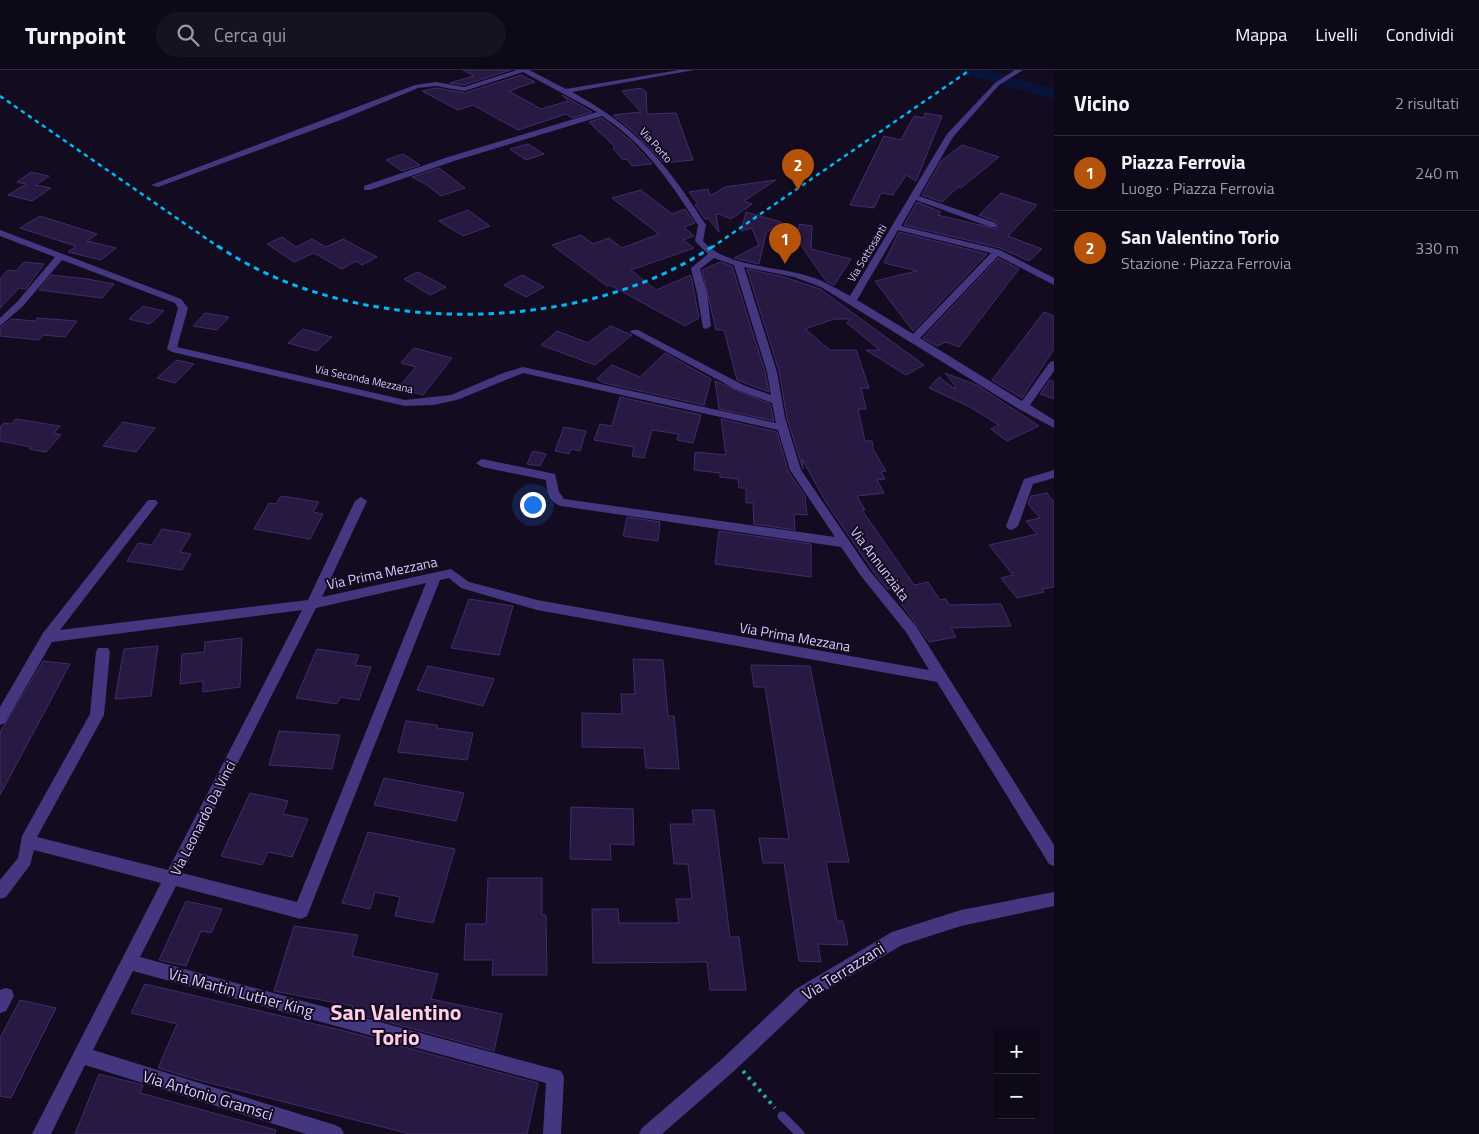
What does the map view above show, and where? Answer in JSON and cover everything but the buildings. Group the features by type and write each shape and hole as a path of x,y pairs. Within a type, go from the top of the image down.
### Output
{"street":[{"path":"155,185 335,119 417,86 436,84 464,89 524,70"},
{"name":"Via Porto","path":"524,70 564,90 603,113 636,138 675,185 702,225 699,242 709,253"},
{"path":"564,90 691,70"},
{"name":"Via Sottosanti","path":"1020,70 997,84 950,136 852,301 1054,425"},
{"path":"367,188 451,159 603,113"},
{"path":"914,197 993,225"},
{"path":"896,227 997,252 1054,282"},
{"name":"Via Seconda Mezzana","path":"0,233 178,301 183,308 172,348 405,403 445,401 462,396 512,373 523,370 783,428"},
{"path":"913,340 997,252"},
{"path":"706,326 702,293 695,268 709,253 738,263 808,278 852,301"},
{"path":"0,323 20,304 61,256"},
{"name":"Via Annunziata","path":"738,263 772,372 783,428 796,470 865,573 911,629 1054,859"},
{"path":"635,332 739,387 777,401"},
{"path":"1023,407 1054,364"},
{"path":"482,463 551,476 553,493 561,502 844,543"},
{"path":"1012,526 1028,482 1054,474"},
{"name":"Via Leonardo Da Vinci","path":"41,1134 313,604 361,500"},
{"path":"0,719 48,637 152,503"},
{"name":"Via Prima Mezzana","path":"48,637 313,604 451,573 465,585 537,605 940,677"},
{"path":"27,841 173,876 301,911 435,577"},
{"path":"0,892 25,860 27,841 97,715 103,652"},
{"name":"Via Terrazzani","path":"648,1134 733,1060 802,995 898,938 961,918 1054,898"},
{"name":"Via Martin Luther King","path":"129,962 555,1077 552,1134"},
{"name":"Via Antonio Gramsci","path":"81,1056 335,1134"}],"lane":[{"path":"782,1116 800,1134"}],"path":[{"path":"733,1060 782,1116"}],"waterway":[{"path":"967,70 1054,94"}],"railway":[{"path":"711,248 970,70"},
{"path":"0,96 220,248"},
{"path":"218,246 272,276 332,297 398,310 465,314 533,310 598,297 659,276 713,246"}],"place":[{"name":"San Valentino Torio","path":"798,190"},
{"name":"Piazza Ferrovia","path":"785,264"}],"district":[{"name":"San Valentino Torio","path":"396,1024"}]}
